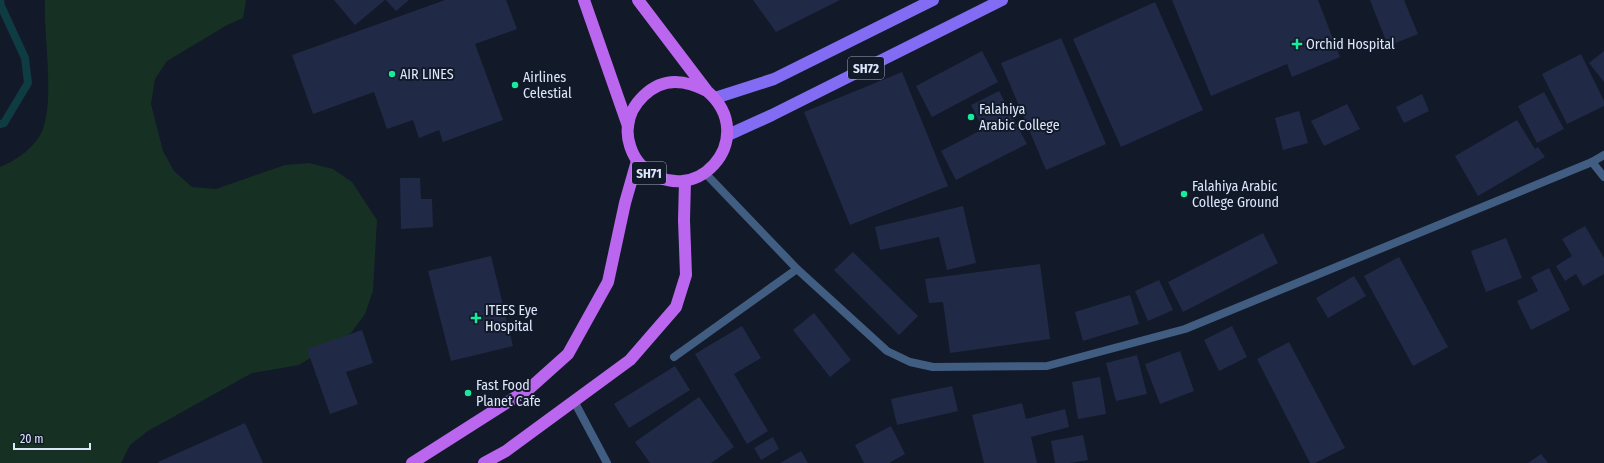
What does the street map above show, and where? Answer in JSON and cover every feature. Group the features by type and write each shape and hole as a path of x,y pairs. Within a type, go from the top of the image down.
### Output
{"highway":[{"name":"SH71","path":"584,0 628,126 629,145 637,161 650,174 666,181 685,181 706,174"},
{"path":"638,0 722,109 727,122 728,135 721,157 706,174"},
{"name":"SH71","path":"628,126 633,110 639,101 657,86 674,82 685,83 691,84 711,94"},
{"path":"412,463 464,432 530,388 568,354 608,282 625,203 637,161"},
{"path":"484,463 506,451 630,360 676,307 686,275 684,220 685,181"}],"main road":[{"name":"SH72","path":"711,94 774,80 933,0"},
{"name":"SH72","path":"728,135 772,115 1002,0"}],"street":[{"path":"706,174 797,269 887,351 910,362 933,367 1047,366 1185,329 1592,162 1604,155"},
{"path":"1592,162 1604,177"},
{"path":"674,357 797,269"},
{"path":"574,401 608,463"}],"green space":[{"path":"45,0 246,0 243,18 227,25 167,61 155,79 151,104 163,151 174,171 192,187 216,189 285,165 309,163 333,169 352,182 377,220 373,291 365,314 351,333 299,365 252,373 148,431 130,445 121,463 0,463 0,167 17,159 27,151 39,137 44,125 48,91"}],"building":[{"path":"334,0 385,0 355,25"},
{"path":"386,0 409,0 396,11"},
{"name":"AIR LINES","path":"445,0 506,0 517,29 475,44 503,120 443,142 439,130 419,138 413,120 387,129 374,92 313,114 292,55"},
{"path":"753,0 840,0 776,32"},
{"path":"1172,0 1318,0 1340,57 1292,77 1287,64 1211,96"},
{"path":"1370,0 1404,0 1418,34 1388,46"},
{"path":"1155,2 1203,110 1121,147 1073,39"},
{"path":"1061,38 1106,144 1046,170 1001,63"},
{"path":"982,51 998,82 932,117 916,86"},
{"path":"1604,51 1604,82 1589,63"},
{"path":"1581,54 1604,101 1604,106 1567,124 1542,74"},
{"path":"902,72 948,186 850,225 804,112"},
{"path":"999,91 1027,144 956,180 941,151 983,129 971,105"},
{"path":"1544,92 1564,129 1537,143 1518,106"},
{"path":"1422,94 1429,111 1404,123 1396,107"},
{"path":"1347,104 1360,129 1324,146 1311,121"},
{"path":"1299,111 1308,143 1283,150 1275,118"},
{"path":"1517,120 1535,149 1538,147 1545,157 1478,196 1455,156"},
{"path":"400,178 420,178 421,199 432,199 433,227 401,229"},
{"path":"963,206 976,263 947,270 939,237 880,250 875,227"},
{"path":"1585,226 1604,258 1604,274 1583,286 1576,274 1565,281 1556,266 1572,256 1562,239"},
{"path":"1263,233 1278,263 1183,312 1168,282"},
{"path":"1506,238 1522,278 1486,292 1471,251"},
{"path":"853,252 918,316 899,335 834,270"},
{"path":"491,256 513,346 451,361 428,271"},
{"path":"1399,257 1448,347 1413,366 1364,276"},
{"path":"1040,264 1050,339 950,353 943,302 929,303 925,279"},
{"path":"1549,268 1570,310 1531,330 1517,301 1538,291 1531,277"},
{"path":"1354,276 1366,296 1328,318 1316,298"},
{"path":"1159,280 1173,310 1148,321 1135,291"},
{"path":"1130,295 1139,324 1083,341 1075,312"},
{"path":"814,313 851,360 830,377 793,330"},
{"path":"742,326 761,358 734,374 768,431 747,444 695,354"},
{"path":"1232,326 1247,357 1219,371 1204,340"},
{"path":"362,330 373,363 346,372 358,404 330,414 307,349"},
{"path":"1289,342 1345,448 1315,463 1310,463 1257,359"},
{"path":"1180,351 1194,391 1160,404 1145,364"},
{"path":"1137,355 1147,394 1116,401 1106,363"},
{"path":"675,366 690,390 629,428 614,404"},
{"path":"1100,377 1106,414 1078,419 1072,382"},
{"path":"952,386 958,411 897,425 891,399"},
{"path":"699,397 734,447 711,463 650,463 635,442"},
{"path":"1022,403 1026,419 1065,409 1069,427 1031,437 1037,463 984,463 972,415"},
{"path":"245,423 263,463 158,462"},
{"path":"891,426 905,454 889,463 864,463 855,445"},
{"path":"1083,435 1088,460 1070,463 1055,463 1051,441"},
{"path":"773,437 779,449 761,460 754,448"},
{"path":"801,451 808,463 780,463"},
{"path":"1541,454 1548,463 1528,463"}],"waterway":[{"path":"0,0 1,6 25,58 28,83 4,123 0,124"}],"place":[{"name":"Orchid Hospital","path":"1297,44"},
{"name":"AIR LINES","path":"392,74"},
{"name":"Airlines Celestial","path":"515,85"},
{"name":"Falahiya Arabic College","path":"971,117"},
{"name":"Falahiya Arabic College Ground","path":"1184,194"},
{"name":"ITEES Eye Hospital","path":"476,318"},
{"name":"Fast Food Planet Cafe","path":"468,393"}]}
